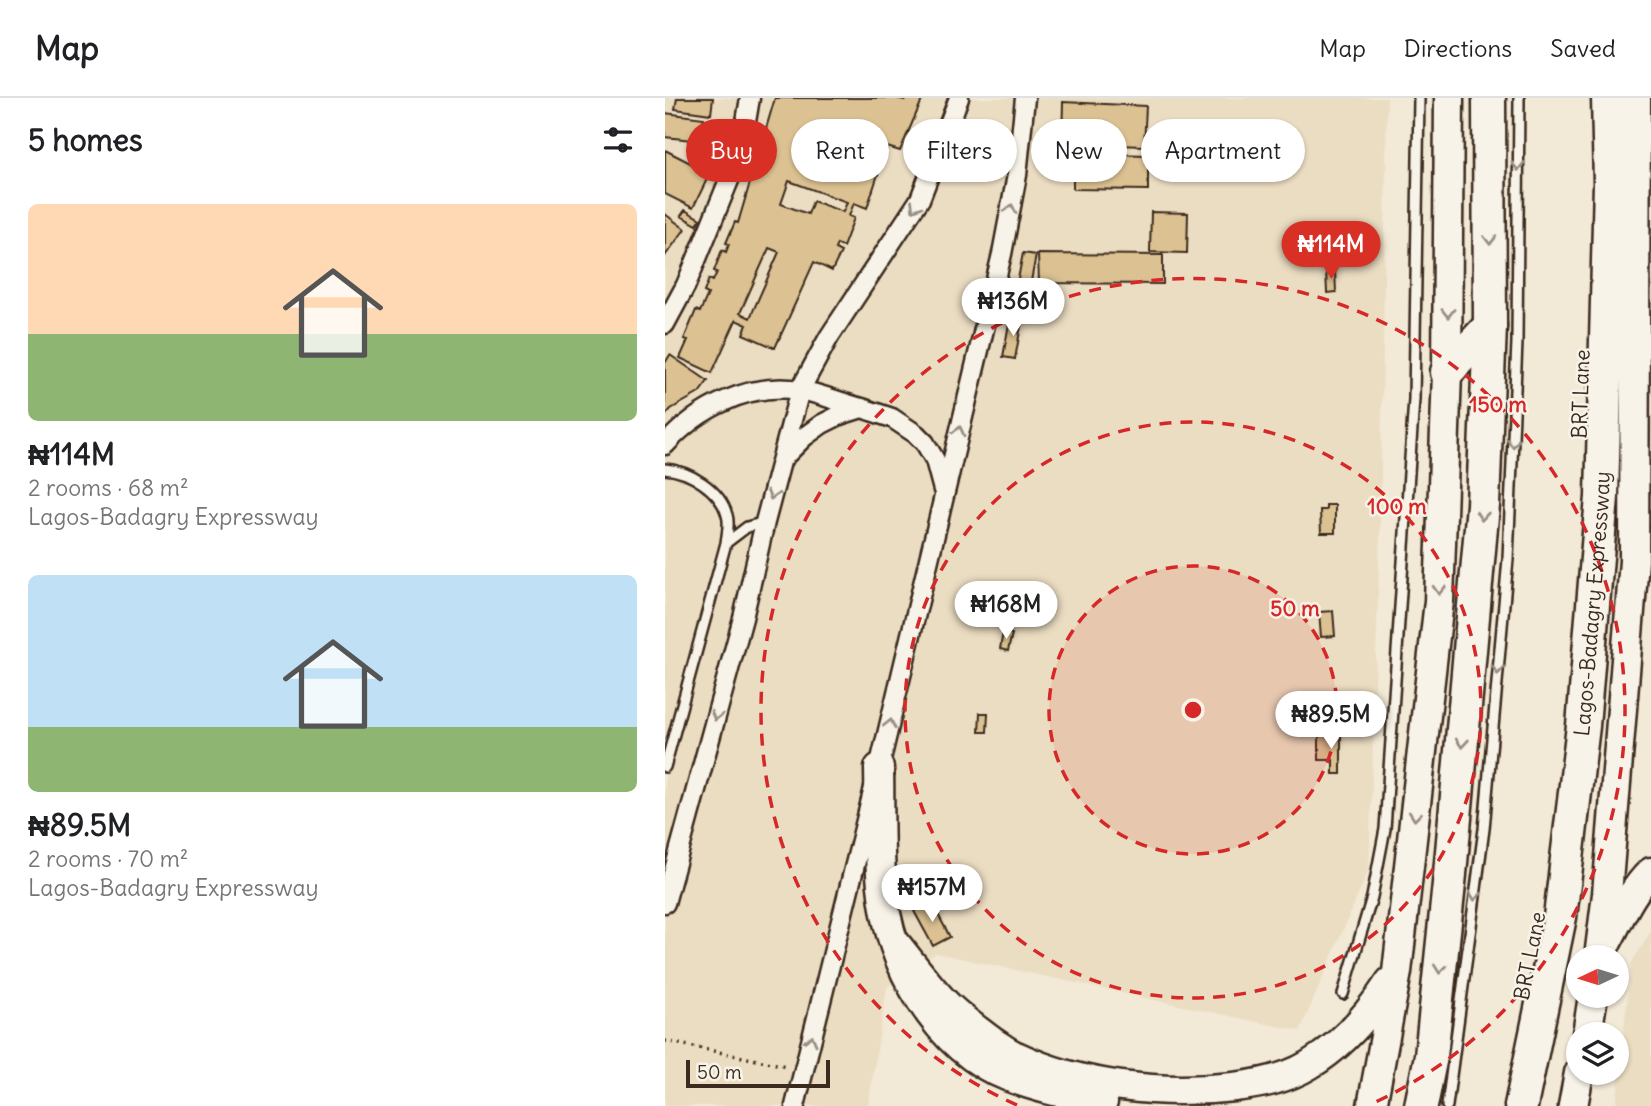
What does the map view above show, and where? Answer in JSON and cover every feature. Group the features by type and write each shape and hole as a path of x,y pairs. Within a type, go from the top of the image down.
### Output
{"highway":[{"path":"1421,1106 1431,1056 1449,887 1483,505 1490,326 1489,98"},
{"name":"Lagos-Badagry Expressway","path":"1519,1106 1560,917 1584,712 1602,497 1610,183 1606,98"},
{"path":"1447,372 1490,326"}],"main road":[{"path":"1372,1106 1397,972 1439,601 1447,372 1450,98"},
{"name":"Lagos-Badagry Expressway","path":"1601,945 1640,503 1640,145 1636,98"},
{"path":"1634,561 1651,622"},
{"path":"880,768 880,848 885,910 893,940 908,976 929,1012 946,1034 973,1058 1008,1077 1048,1090 1122,1106"},
{"path":"1606,945 1628,901 1641,881 1651,872"},
{"path":"893,940 947,1005 1014,1056 1087,1080 1126,1087 1175,1091 1248,1085 1280,1078 1309,1065 1352,1031 1374,1007 1397,972"},
{"path":"1573,1106 1577,1085"}],"street":[{"path":"665,324 686,285 741,151 750,98"},
{"path":"665,903 743,618 800,390 829,337 921,200 959,98"},
{"path":"795,1106 880,768 1002,254 1017,176 1025,98"},
{"path":"665,445 678,430 703,412 731,398 777,389 800,390 892,418 916,434 935,460 944,493"},
{"path":"783,458 822,424 862,408"}],"lane":[{"path":"1343,995 1371,897 1385,829 1413,399 1419,98"},
{"path":"1447,1106 1484,829 1508,559 1517,342 1519,98"},
{"path":"665,469 685,473 700,481 722,504 727,514 728,526 726,543 665,767"},
{"path":"726,543 747,527 765,522"}],"path":[{"path":"665,1041 804,1069"}],"shaded area":[{"path":"665,98 1387,98 1380,534 1369,869 1300,1031 936,953 887,987 868,1106 665,1106"},
{"path":"1651,931 1651,1106 1616,1106 1618,1085 1629,1085 1629,1022 1625,1022 1626,1008 1629,1008 1631,964"}],"building":[{"path":"677,98 713,98 711,114 675,109"},
{"path":"775,98 923,98 914,119 903,119 903,144 900,151 889,148 889,119 791,119 791,182 789,181 781,204 808,214 813,201 843,212 847,202 792,182 876,182 867,208 854,203 849,216 854,218 843,247 837,244 835,249 841,252 832,271 814,262 775,348 743,334 747,325 736,320 712,373 680,358 688,340 684,339 696,310 700,312 708,294 704,292 709,279 713,281 717,272 714,271 722,250 726,252 729,244 726,243 735,222 738,223 750,182 777,182 777,119 769,119","holes":["769,248 779,252 750,318 740,313"]},
{"path":"1063,102 1146,106 1145,119 1141,119 1141,146 1127,145 1127,119 1063,119"},
{"path":"665,113 704,118 686,119 686,139 665,137"},
{"path":"665,150 686,161 686,182 706,182 693,208 665,194"},
{"path":"1127,154 1141,155 1141,182 1148,182 1148,190 1073,189 1073,182 1127,182"},
{"path":"685,210 700,219 697,225 681,216"},
{"path":"1151,212 1188,213 1187,253 1150,252"},
{"path":"665,214 685,229 665,256"},
{"path":"1326,229 1333,229 1334,267 1327,267"},
{"path":"1023,253 1036,255 1028,297 1015,295"},
{"path":"1038,254 1163,255 1163,284 1039,283"},
{"path":"1326,270 1335,270 1336,292 1327,293"},
{"path":"1010,318 1022,320 1015,359 1003,357"},
{"path":"670,355 708,381 699,393 671,409 665,416 665,363"},
{"path":"1326,505 1335,505 1335,533 1321,533 1320,510 1326,510"},
{"path":"1333,611 1335,636 1321,637 1319,612"},
{"path":"1003,632 1012,634 1008,651 1000,649"},
{"path":"980,713 988,713 987,732 979,732"},
{"path":"1319,735 1341,735 1341,774 1333,774 1333,760 1319,760"},
{"path":"931,901 950,937 933,946 914,911"}]}
